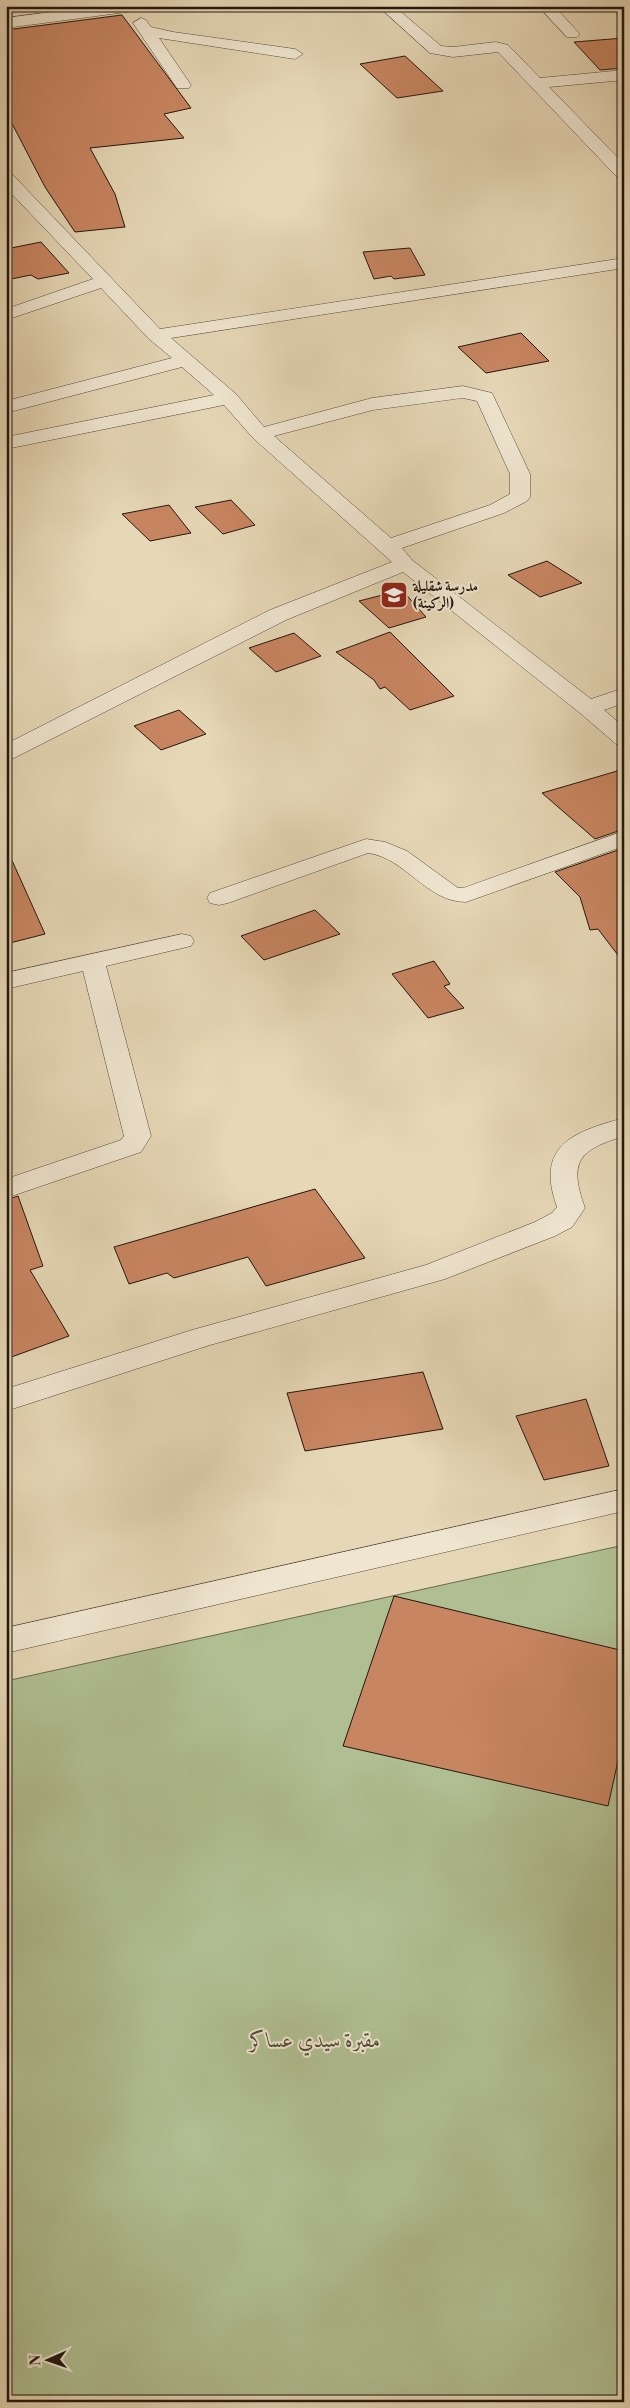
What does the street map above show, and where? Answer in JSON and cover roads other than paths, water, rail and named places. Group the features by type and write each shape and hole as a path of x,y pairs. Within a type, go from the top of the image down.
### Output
{"street":[{"path":"385,6 436,50 453,52 502,48 624,174"},
{"path":"545,6 572,34"},
{"path":"6,23 112,7 146,30 173,37 295,54"},
{"path":"146,30 183,85"},
{"path":"535,83 624,75"},
{"path":"6,178 156,335 229,398 260,434 388,546 405,564 588,708 624,739"},
{"path":"156,335 624,263"},
{"path":"6,315 105,281"},
{"path":"6,407 186,360"},
{"path":"260,434 372,404 463,392 485,397 520,474 520,497 497,510 388,546"},
{"path":"6,443 229,398"},
{"path":"6,753 278,615 405,564"},
{"path":"588,708 624,695"},
{"path":"219,898 366,846 375,846 391,853 450,893 466,895 624,838"},
{"path":"6,981 182,941"},
{"path":"6,1189 131,1146 137,1140 136,1127 93,962"},
{"path":"6,1400 202,1337 435,1272 545,1229 562,1220 571,1208 562,1178 566,1158 584,1140 624,1127"},
{"path":"6,1641 624,1500"}],"place":[{"name":"مدرسة شقليلة (الركينة)","path":"394,595"}],"park label":[{"name":"مقبرة سيدي عساكر","path":"315,2041"}]}
